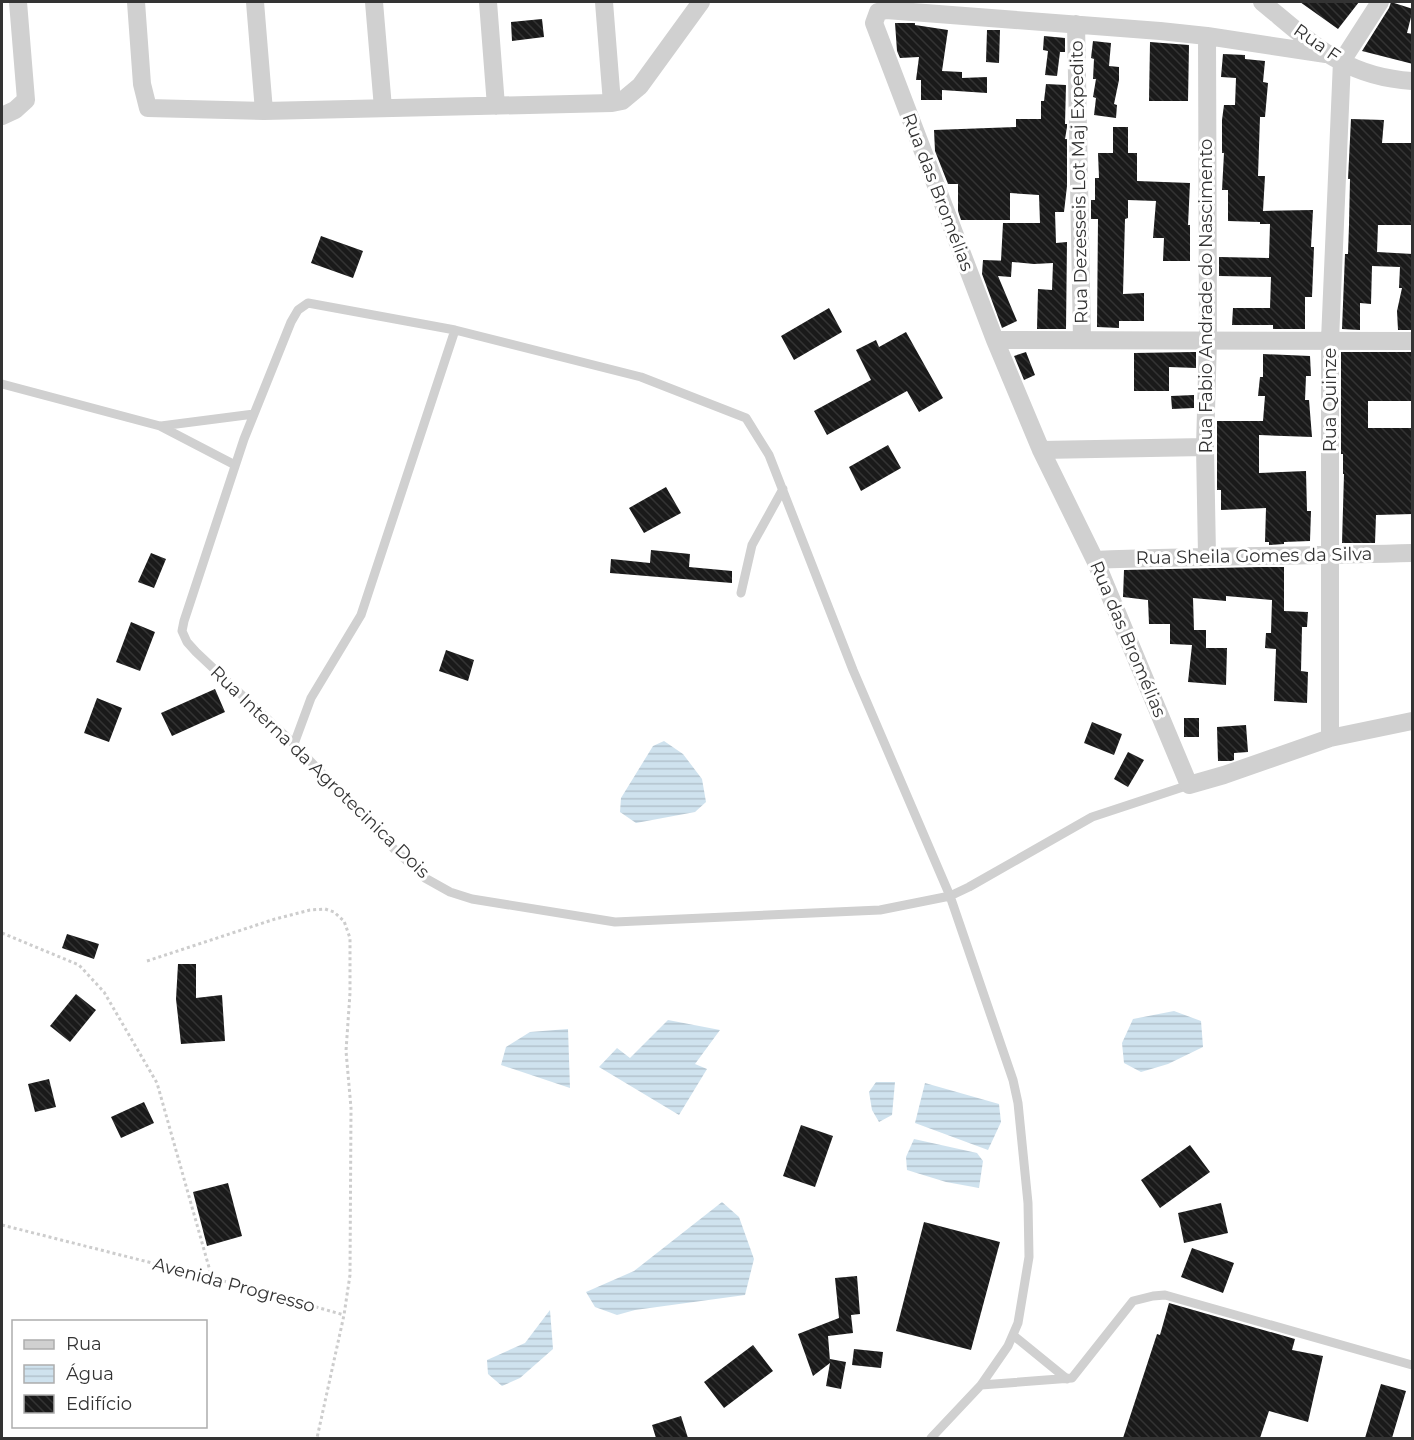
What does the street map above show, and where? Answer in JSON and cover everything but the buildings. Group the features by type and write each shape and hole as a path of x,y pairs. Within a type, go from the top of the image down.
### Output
{"street":[{"path":"2,116 15,110 26,100 18,2"},
{"path":"136,2 142,84 148,108 264,111 612,104 622,101 640,86 701,2"},
{"path":"255,2 264,111"},
{"path":"374,2 383,108"},
{"path":"488,2 496,106"},
{"path":"604,2 612,104"},
{"name":"Rua F","path":"1263,2 1334,58 1353,68 1379,76 1413,81"},
{"path":"1334,58 1380,2"},
{"name":"Rua das Bromélias","path":"1189,785 1154,696 1095,560 1041,450 995,340 878,34 874,23 875,16 878,12 886,10 1208,36 1334,58"},
{"name":"Rua Dezesseis Lot Maj Expedito","path":"1076,24 1082,340"},
{"name":"Rua Fabio Andrade do Nascimento","path":"1207,555 1205,447 1208,339 1208,36"},
{"name":"Rua Quinze","path":"1330,738 1329,340 1334,58"},
{"path":"995,340 1413,341"},
{"path":"1041,450 1205,447"},
{"name":"Rua Sheila Gomes da Silva","path":"1095,560 1207,555 1330,556 1413,553"},
{"name":"Rua Interna da Agrotecinica Dois","path":"1189,785 1330,738 1413,721"}],"lane":[{"path":"2,384 160,426 235,465 291,322 298,310 308,303 456,330 641,377 746,418 769,455 853,670 950,896 1013,1080 1018,1103 1028,1203 1029,1257 1018,1323 1008,1346 981,1385 931,1437"},
{"path":"294,744 311,698 361,615 456,330"},
{"path":"160,426 254,414"},
{"name":"Rua Interna da Agrotecinica Dois","path":"235,465 184,621 182,631 187,642 294,744 391,846 425,878 450,892 472,899 615,922 880,910 950,896 969,888 1092,817 1189,785"},
{"path":"741,593 752,545 783,489"},
{"path":"981,1385 1067,1379 1075,1375 1133,1301 1159,1295 1413,1365"},
{"path":"1013,1335 1067,1379"}],"path":[{"path":"147,961 275,919 310,910 325,909 334,912 344,921 350,938 350,993 346,1051 351,1108 350,1275 344,1315 317,1438"},
{"path":"2,933 79,965 104,992 156,1083 212,1278"},
{"name":"Avenida Progresso","path":"2,1224 212,1278 344,1315"}],"water":[{"path":"664,741 683,754 702,779 706,802 695,812 636,823 620,812 621,798 653,746"},
{"path":"1174,1011 1201,1021 1203,1047 1168,1064 1141,1072 1124,1063 1122,1043 1133,1019"},
{"path":"668,1020 720,1030 695,1064 707,1069 679,1115 599,1067 617,1048 630,1058"},
{"path":"568,1029 570,1088 501,1065 506,1047 530,1032"},
{"path":"876,1082 895,1082 892,1115 879,1122 872,1110 869,1092"},
{"path":"925,1083 999,1104 1001,1122 988,1150 915,1123"},
{"path":"914,1139 977,1153 983,1161 979,1188 946,1182 907,1170 906,1157"},
{"path":"722,1202 739,1217 754,1259 745,1295 635,1310 617,1315 595,1307 586,1292 634,1271"},
{"path":"550,1310 553,1349 520,1378 502,1386 488,1374 487,1360 525,1343"}]}
